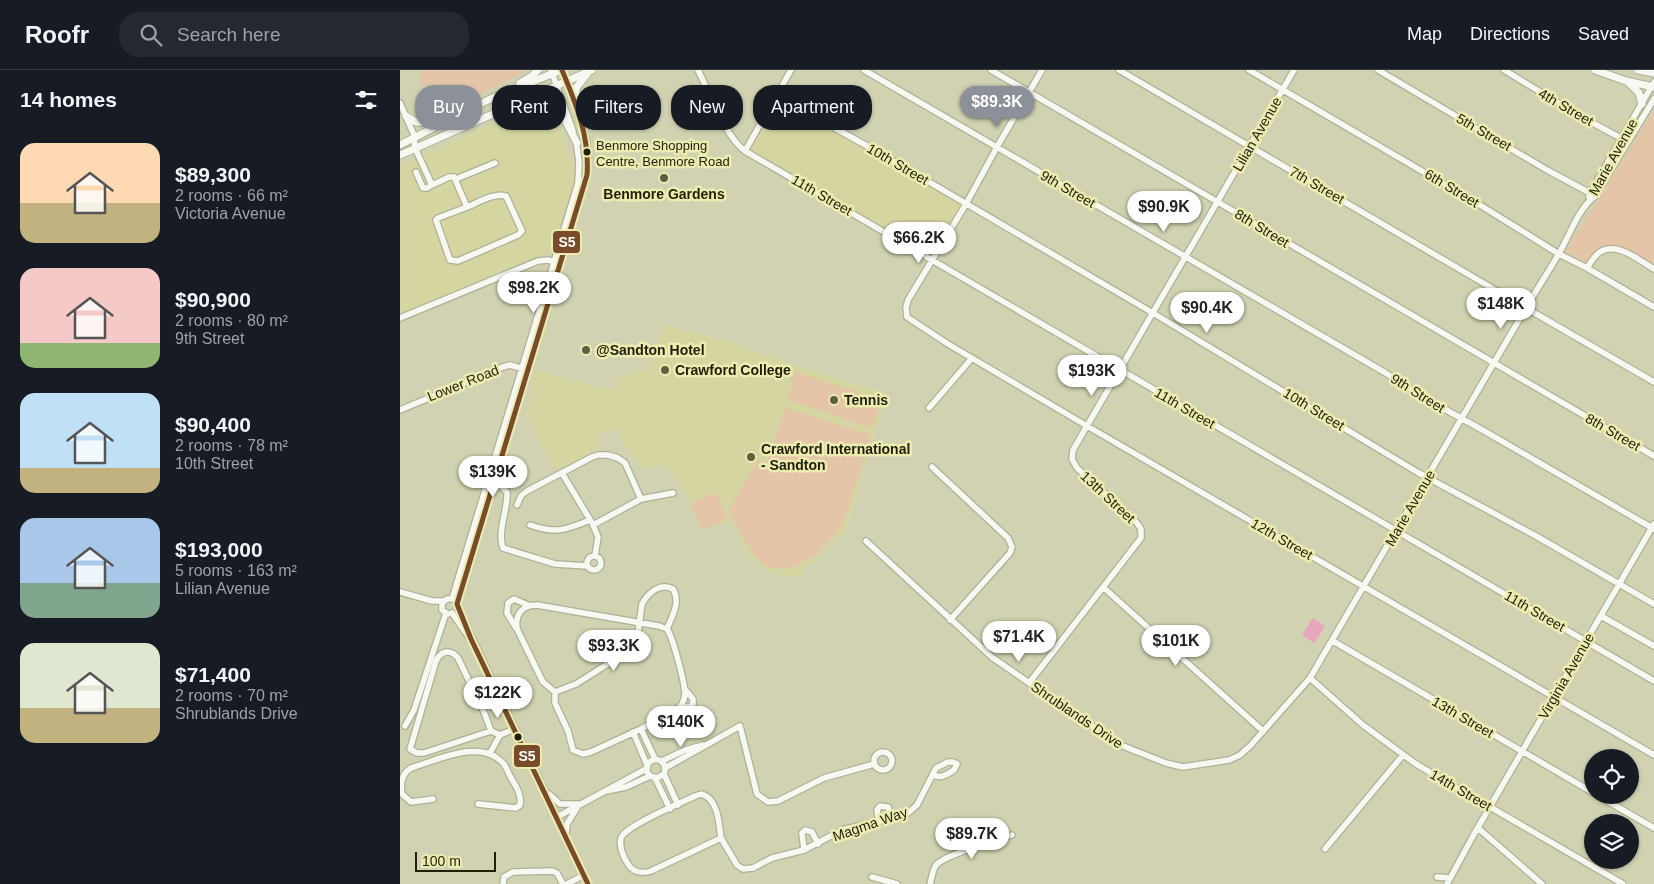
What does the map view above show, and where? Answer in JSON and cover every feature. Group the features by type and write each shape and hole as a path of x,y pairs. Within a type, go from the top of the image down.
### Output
{"main road":[{"path":"488,100 532,76 538,70"},
{"path":"482,103 552,72 562,70"},
{"path":"556,85 591,70"},
{"path":"578,85 591,70"},
{"path":"1595,70 1626,81 1653,85"},
{"path":"1638,70 1654,73"},
{"path":"1626,81 1640,93 1642,104"},
{"path":"400,155 492,113"},
{"path":"566,122 577,143"},
{"path":"400,145 428,130"}],"street":[{"path":"562,70 576,105"},
{"name":"11th Street","path":"698,70 730,134 739,146 746,151 1654,681"},
{"path":"783,85 791,70"},
{"name":"9th Street","path":"864,70 1384,372 1453,415 1653,527"},
{"name":"8th Street","path":"991,70 1654,456"},
{"path":"933,260 1042,70"},
{"name":"7th Street","path":"1119,70 1514,301"},
{"name":"6th Street","path":"1249,70 1480,204 1559,254 1654,307"},
{"name":"Lilian Avenue","path":"1072,459 1073,450 1086,426 1294,70"},
{"name":"5th Street","path":"1378,70 1590,193"},
{"name":"4th Street","path":"1504,70 1580,116 1628,142"},
{"path":"552,72 556,85"},
{"name":"Marie Avenue","path":"1188,767 1235,757 1244,751 1310,678 1559,254 1588,202 1590,193 1653,85"},
{"name":"Marie Avenue","path":"1588,202 1595,196 1654,98"},
{"path":"400,103 414,138 415,148 432,185"},
{"path":"452,598 525,369 557,262 578,179 579,156 577,143 566,113"},
{"path":"557,262 582,195 588,165 587,145 583,130"},
{"path":"746,151 758,130"},
{"name":"10th Street","path":"838,130 1153,313 1428,477 1654,604"},
{"path":"416,172 423,188 428,188 448,177 456,179 495,163"},
{"path":"456,179 466,207"},
{"path":"504,195 522,231 518,235 458,262 450,260 436,220 466,207 504,195"},
{"path":"1587,268 1600,252 1614,249 1629,255 1654,270"},
{"path":"400,318 538,260 557,262"},
{"name":"12th Street","path":"933,260 907,303 906,315 912,321 1086,426 1654,755"},
{"path":"1526,308 1654,382"},
{"path":"929,408 972,358"},
{"name":"Lower Road","path":"400,410 504,367 510,366 525,369"},
{"path":"518,505 521,496 527,491 598,455 618,458 625,463 641,499"},
{"name":"13th Street","path":"1072,459 1077,468 1137,523 1141,529 1138,544 1103,587"},
{"path":"932,467 1008,538 1012,547 1010,553 950,620"},
{"path":"562,473 598,537 595,556"},
{"path":"491,480 507,492 507,519 502,533 501,546 506,550 555,564 587,566 592,570 598,569 601,565 600,560 595,556"},
{"path":"446,609 456,610 491,480"},
{"path":"530,525 546,530 568,529 591,522 641,499 673,493"},
{"name":"Virginia Avenue","path":"1449,881 1553,696 1653,527"},
{"name":"Shrublands Drive","path":"866,541 985,652 1028,683 1118,744 1166,763 1179,767 1188,767"},
{"path":"587,566 588,559 595,556"},
{"path":"555,692 576,684 628,653 636,639 642,604 645,599 653,590 669,587 675,592 677,602 666,629 671,639 684,688 684,697 680,707"},
{"path":"1028,683 1103,587 1263,731"},
{"path":"400,592 432,601 446,609 471,639"},
{"path":"405,726 414,710 446,609 447,598 452,598"},
{"path":"452,598 466,623 471,639 588,884"},
{"path":"530,606 514,599 508,603 507,613 543,682 555,692"},
{"path":"517,629 516,620 523,608 537,605 666,629"},
{"path":"1601,616 1654,646"},
{"name":"13th Street","path":"1333,641 1584,787"},
{"path":"491,732 484,712 458,658 452,653 445,651 441,653 436,660 410,749 417,753 424,752 491,732 500,735"},
{"name":"14th Street","path":"1310,678 1362,725 1403,755 1623,884"},
{"path":"555,692 555,703 568,732 571,746 578,753 588,753 641,729 680,707 690,707 693,704 692,699 684,688"},
{"path":"606,791 626,787 653,777 660,777 664,771 740,726 758,794 768,802 778,801 824,778 874,764"},
{"path":"490,753 500,735 514,729"},
{"path":"641,729 664,771 678,805"},
{"path":"633,732 647,767 670,809"},
{"path":"557,817 647,767 650,761 707,744"},
{"path":"433,799 411,802 402,794 400,785 405,772 411,768 461,753 480,751 490,753 504,764 519,792 520,805 516,808 509,808 478,804"},
{"path":"1325,849 1403,755"},
{"name":"Magma Way","path":"721,838 734,862 744,869 753,868 772,858 804,850 842,830 892,818 914,808 924,795 933,776"},
{"path":"544,789 560,804 575,805 585,802"},
{"path":"701,794 708,797 717,814 721,838 652,871 645,873 634,870 625,859 620,846 621,838 639,823 670,809 701,794"},
{"path":"1613,804 1654,828"},
{"path":"567,842 567,824 578,806"},
{"path":"880,821 877,810 880,806 888,807 892,818"},
{"path":"1478,828 1542,884"},
{"path":"804,850 801,836 805,830 812,832 818,844"},
{"path":"930,884 933,870 938,863 1012,835"},
{"path":"503,884 504,876 512,872 552,871 557,873 563,884"},
{"path":"567,884 584,874"},
{"path":"872,877 897,884"},
{"path":"1437,877 1449,881"}],"shaded area":[{"path":"421,70 528,70 498,85 492,85 492,88 482,93 482,85 423,85 420,82"},
{"path":"1654,110 1654,265 1618,245 1603,247 1587,263 1566,251"},
{"path":"492,124 492,130 560,130 576,177 557,249 400,315 400,165"},
{"path":"758,130 840,130 968,206 935,260 746,151"},
{"name":"Crawford International - Sandton","path":"663,324 735,343 797,366 887,394 846,531 797,577 772,573 749,557 731,521 702,532 683,488 663,465 645,470 625,447 618,429 600,433 600,449 556,472 526,416 536,370 615,391 619,378 648,368"},
{"name":"Tennis","path":"796,372 882,400 872,428 787,399"},
{"path":"785,408 871,435 842,527 816,554 795,567 769,568 753,554 728,510 758,461 767,462"},
{"path":"716,492 727,519 702,529 691,503"},
{"path":"1313,618 1325,626 1314,643 1302,635"}],"transit line":[{"name":"S5","path":"562,70 581,121 586,147 587,175 457,604 471,639 588,884"}],"place":[{"name":"Benmore Shopping Centre, Benmore Road","path":"587,152"},
{"name":"Benmore Gardens","path":"664,178"},
{"name":"@Sandton Hotel","path":"586,350"},
{"name":"Crawford College","path":"665,370"},
{"name":"Tennis","path":"834,400"},
{"name":"Crawford International - Sandton","path":"751,457"}]}
